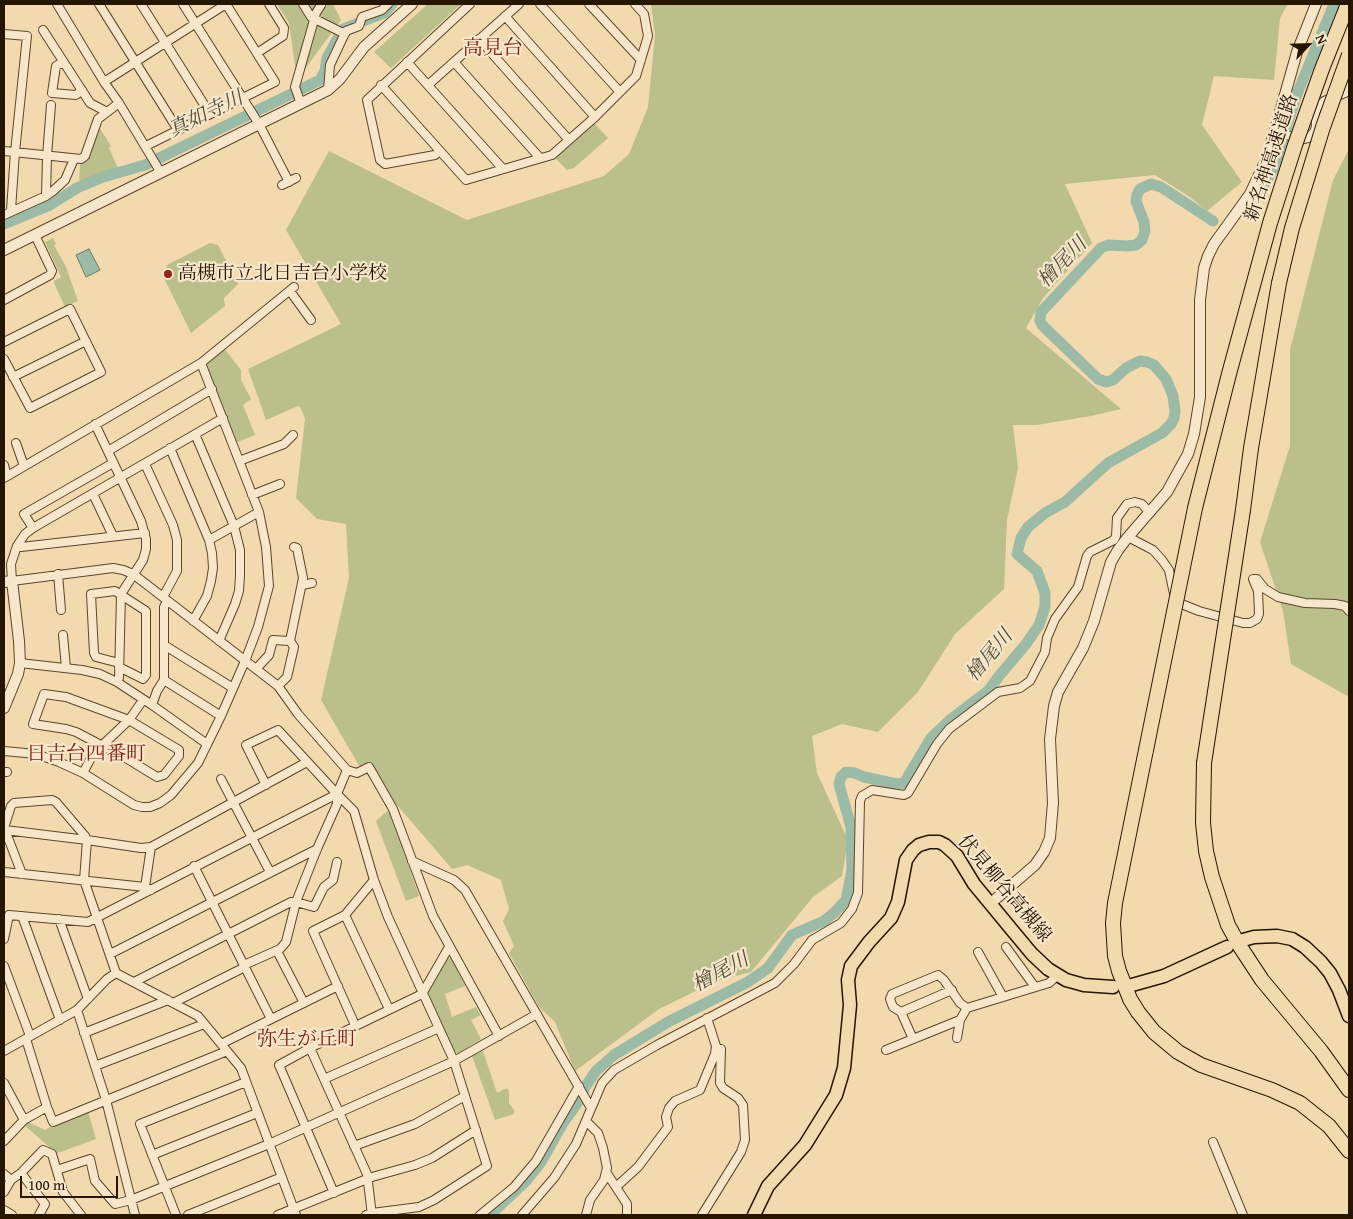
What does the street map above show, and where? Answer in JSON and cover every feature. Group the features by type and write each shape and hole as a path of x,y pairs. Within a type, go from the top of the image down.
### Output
{"highway":[{"name":"新名神高速道路","path":"1348,4 1295,145 1229,374 1195,508 1114,903 1113,940 1119,971 1130,999 1154,1032 1178,1052 1201,1065 1300,1103 1329,1126 1349,1151"},
{"name":"新名神高速道路","path":"1349,55 1323,127 1292,228 1278,283 1251,448 1204,763 1203,823 1206,851 1212,877 1228,925 1238,945 1262,980 1325,1056 1349,1090"}],"main road":[{"name":"伏見柳谷高槻線","path":"754,1215 768,1186 805,1145 836,1095 844,1068 850,1005 848,980 851,966 869,942 891,918 898,902 906,860 913,850 920,845 929,842 945,845 956,856 974,884 1032,954 1048,968 1066,980 1084,985 1113,987"},
{"path":"1243,940 1254,937 1277,936 1292,939 1305,947 1321,962 1330,974 1339,990 1349,1016"},
{"path":"1132,985 1164,976 1227,947"}],"street":[{"path":"57,4 104,82 146,146 160,173"},
{"path":"99,4 178,130"},
{"path":"141,4 210,114"},
{"path":"183,4 259,124 289,182"},
{"path":"104,82 226,4 275,82 146,146"},
{"path":"257,52 282,36 284,28 269,4"},
{"path":"303,4 311,17 344,34"},
{"path":"328,90 330,64 346,31 359,26 362,17 382,10 388,4"},
{"path":"4,250 328,90 340,79 364,47 412,4"},
{"path":"440,151 435,155 385,164 380,160 367,100 470,4"},
{"path":"428,85 519,4"},
{"path":"540,4 620,92"},
{"path":"589,4 641,60"},
{"path":"991,903 1035,864 1044,852 1050,838 1053,803 1050,739 1054,706 1058,692 1088,636 1111,562 1128,537 1167,492 1179,474 1188,454 1194,434 1200,397 1201,284 1208,256 1219,235 1254,186 1267,158 1297,52 1316,4"},
{"path":"302,104 295,88 315,19 321,5"},
{"path":"381,85 466,180 552,155 595,117 636,76 648,36 644,14 637,5"},
{"path":"505,16 595,117"},
{"path":"43,30 90,103 107,112"},
{"path":"4,34 27,36 11,210"},
{"path":"479,39 569,140"},
{"path":"63,62 56,66 52,93 76,95 82,90"},
{"path":"407,62 503,169"},
{"path":"454,62 540,158"},
{"path":"1275,130 1299,140 1308,138 1316,127 1315,114 1317,108 1324,101 1345,93 1349,82"},
{"path":"4,151 81,159 85,156 98,119 119,103"},
{"path":"46,196 51,105"},
{"path":"4,215 11,210 53,192 65,180 74,159"},
{"path":"4,300 50,276 52,270 35,234"},
{"path":"4,465 6,477 201,363 292,289 311,320"},
{"path":"4,342 70,308 101,372 30,408 4,359"},
{"path":"14,377 86,341"},
{"path":"4,751 36,754 59,762 83,773 134,805 150,807 160,803 180,785 198,763 245,660 258,627 269,586 266,547 259,512 201,363"},
{"path":"108,451 212,390"},
{"path":"4,708 7,693 18,674 20,663 19,641 8,581 17,546 26,534 33,528 223,418"},
{"path":"95,424 145,533 146,549 143,560 121,594 117,682"},
{"path":"195,434 234,526 240,560 238,591 235,604 219,641"},
{"path":"239,461 284,444 293,435"},
{"path":"16,443 24,466"},
{"path":"170,448 209,540 213,561 207,596 193,621"},
{"path":"33,528 24,514 113,462"},
{"path":"145,464 173,525 177,540 177,571 165,599 164,607 164,680 152,705"},
{"path":"252,495 280,484"},
{"path":"93,494 113,536"},
{"path":"522,1215 554,1178 576,1144 602,1083 614,1070 707,1018 775,983 794,964 812,940 841,923 852,908 858,892 860,802 862,796 872,790 904,795 908,793 937,744 949,730 998,692 1020,688 1030,681 1045,652 1047,638 1055,620 1078,586 1086,556 1114,540 1116,536 1116,518 1128,504 1135,502 1142,504 1150,513"},
{"path":"209,540 259,512"},
{"path":"17,546 145,533"},
{"path":"1128,537 1153,550 1169,570 1174,594 1179,603 1199,611 1243,623 1250,623 1257,619 1259,614 1258,591 1253,579 1257,580 1265,589 1278,597 1305,603 1335,604 1345,606 1349,611"},
{"path":"278,686 287,677 294,647 290,641 303,578 297,548 294,547"},
{"path":"8,581 113,568 133,574 278,686 298,714 347,770 357,773 369,768 393,809 433,916 499,1036"},
{"path":"58,574 61,610"},
{"path":"302,585 312,584"},
{"path":"115,591 146,611 146,675 143,679 119,665 96,656 94,653 91,594 115,591"},
{"path":"63,635 66,668"},
{"path":"256,670 269,655 273,640 290,641"},
{"path":"164,645 233,688"},
{"path":"20,663 100,674 117,682 207,744"},
{"path":"164,680 221,716"},
{"path":"44,694 66,697 129,720 179,750 179,756 164,775 158,777 88,737 66,729 33,724 44,694"},
{"path":"83,773 93,754 129,720 143,700"},
{"path":"266,785 246,745 279,730 354,811 374,880 388,918 454,1061 487,1166 434,1200 419,1207 370,1215 368,1179 310,1048"},
{"path":"5,830 141,848 151,847 307,762"},
{"path":"84,1033 170,1002 277,951 286,942 296,902 337,804 337,794 347,770"},
{"path":"221,779 270,872"},
{"path":"4,939 9,915 88,922 148,888 252,838 337,794"},
{"path":"22,874 4,828 11,806 14,803 52,800 56,802 87,840 84,880 116,973 198,1016 240,1068 295,1212"},
{"path":"148,888 151,847"},
{"path":"110,954 317,848"},
{"path":"412,862 454,880 465,890 591,1108"},
{"path":"194,866 271,1019"},
{"path":"134,982 291,902 314,908 324,888 333,880 338,866"},
{"path":"4,872 148,888"},
{"path":"355,1025 313,931 345,915 374,880"},
{"path":"345,915 389,1009"},
{"path":"22,916 60,1020"},
{"path":"59,919 88,999"},
{"path":"334,1193 279,1065 355,1025 422,994 450,947"},
{"path":"1006,947 1035,987"},
{"path":"277,951 304,1003"},
{"path":"978,952 1003,997"},
{"path":"4,966 53,1122 227,1051"},
{"path":"4,1051 77,1010 107,979 116,973"},
{"path":"913,1040 901,1012 893,1007 890,999 892,994 938,975 952,990 960,1003 967,1008"},
{"path":"957,1038 960,1020 967,1008 1049,983 1058,975"},
{"path":"221,1044 338,986"},
{"path":"901,1012 952,990"},
{"path":"77,1010 106,1100 135,1215"},
{"path":"57,1170 90,1159 95,1180 115,1204 131,1200 340,1114 454,1061 537,1014"},
{"path":"616,1187 638,1167 668,1127 666,1117 674,1101 700,1090 716,1050 707,1018"},
{"path":"886,1050 960,1020"},
{"path":"95,1066 204,1024"},
{"path":"324,1079 438,1028"},
{"path":"702,1215 741,1152 745,1140 743,1105 738,1098 723,1088 720,1083 721,1049 716,1050"},
{"path":"176,1215 140,1124 246,1082"},
{"path":"480,1215 514,1187 536,1161 579,1086"},
{"path":"5,1088 24,1120"},
{"path":"354,1146 415,1124 465,1096"},
{"path":"4,1141 24,1120 47,1107"},
{"path":"152,1155 258,1113"},
{"path":"586,1121 598,1133 607,1168 604,1180 590,1200 586,1215"},
{"path":"278,1215 295,1212 368,1179 432,1158 476,1130"},
{"path":"1213,1142 1243,1215"},
{"path":"4,1192 11,1180 21,1173 43,1150 52,1154 63,1192 81,1215"},
{"path":"606,1172 627,1204 627,1215"},
{"path":"21,1173 45,1204 40,1215"},
{"path":"4,1174 11,1180"},
{"path":"188,1215 282,1177"},
{"path":"4,1210 12,1215"}],"green space":[{"path":"277,4 333,4 341,20 297,80 289,23"},
{"path":"428,4 461,4 391,68 374,52"},
{"path":"651,4 1288,4 1280,18 1274,80 1214,76 1202,125 1242,182 1207,211 1190,197 1155,175 1065,184 1092,243 1043,298 1026,328 1121,409 1037,425 1013,425 1018,468 1007,520 1004,589 955,634 918,692 878,732 842,724 812,736 817,773 848,840 842,876 813,897 751,972 716,981 659,1009 575,1071 555,1022 539,1007 509,953 514,946 503,921 509,909 501,880 467,865 452,869 398,806 361,769 321,700 349,578 346,524 317,519 296,498 305,419 301,408 298,406 266,420 248,369 341,324 286,230 329,151 467,220 604,176 629,154 648,107 655,35"},
{"path":"594,123 608,138 574,168 567,170 555,158"},
{"path":"99,127 111,146 109,148 118,168 79,184 80,164 86,161"},
{"path":"1349,149 1349,697 1291,664 1283,611 1260,542 1290,446 1290,350 1333,180"},
{"path":"53,238 56,244 54,245 66,267 78,301 65,307 54,283 54,281 61,277 45,242"},
{"path":"210,243 218,245 238,284 224,298 225,306 191,333 164,278 167,265"},
{"path":"223,347 241,370 241,380 251,399 243,405 255,435 235,443 205,364"},
{"path":"387,811 390,811 419,896 406,901 376,821"},
{"path":"447,958 451,958 465,986 445,994 452,1017 476,1007 481,1015 471,1020 481,1039 458,1053 454,1052 428,996"},
{"path":"483,1051 497,1093 507,1088 509,1091 509,1103 514,1110 514,1114 495,1120 472,1056"},
{"path":"88,1111 96,1139 58,1153 24,1125 28,1122 45,1130"}],"shaded area":[{"path":"89,249 100,270 86,277 76,255"}],"waterway":[{"name":"真如寺川","path":"4,224 48,206 77,188 103,177 145,165 320,80 325,71 327,58 343,29 384,13 392,4"},
{"name":"檜尾川","path":"1250,210 1273,169 1297,94 1334,4"},
{"name":"檜尾川","path":"490,1215 526,1181 541,1162 563,1123 580,1099 585,1087 596,1071 614,1055 668,1022 748,982 768,968 792,935 824,921 846,900 852,870 851,827 839,784 841,777 846,772 897,784 904,783 931,738 951,719 989,690 1039,625 1045,607 1045,593 1037,571 1017,554 1021,538 1028,527 1045,513 1065,502 1108,463 1162,433 1174,418 1173,396 1166,379 1154,365 1140,361 1126,368 1113,380 1106,382 1098,379 1042,325 1040,320 1041,312 1101,248 1108,245 1136,245 1142,240 1145,231 1144,222 1136,201 1140,189 1151,184 1161,187 1213,221"}],"place":[{"name":"高槻市立北日吉台小学校","path":"168,274"}],"district":[{"name":"高見台","path":"493,49"},
{"name":"日吉台四番町","path":"86,755"},
{"name":"弥生が丘町","path":"307,1040"}]}
